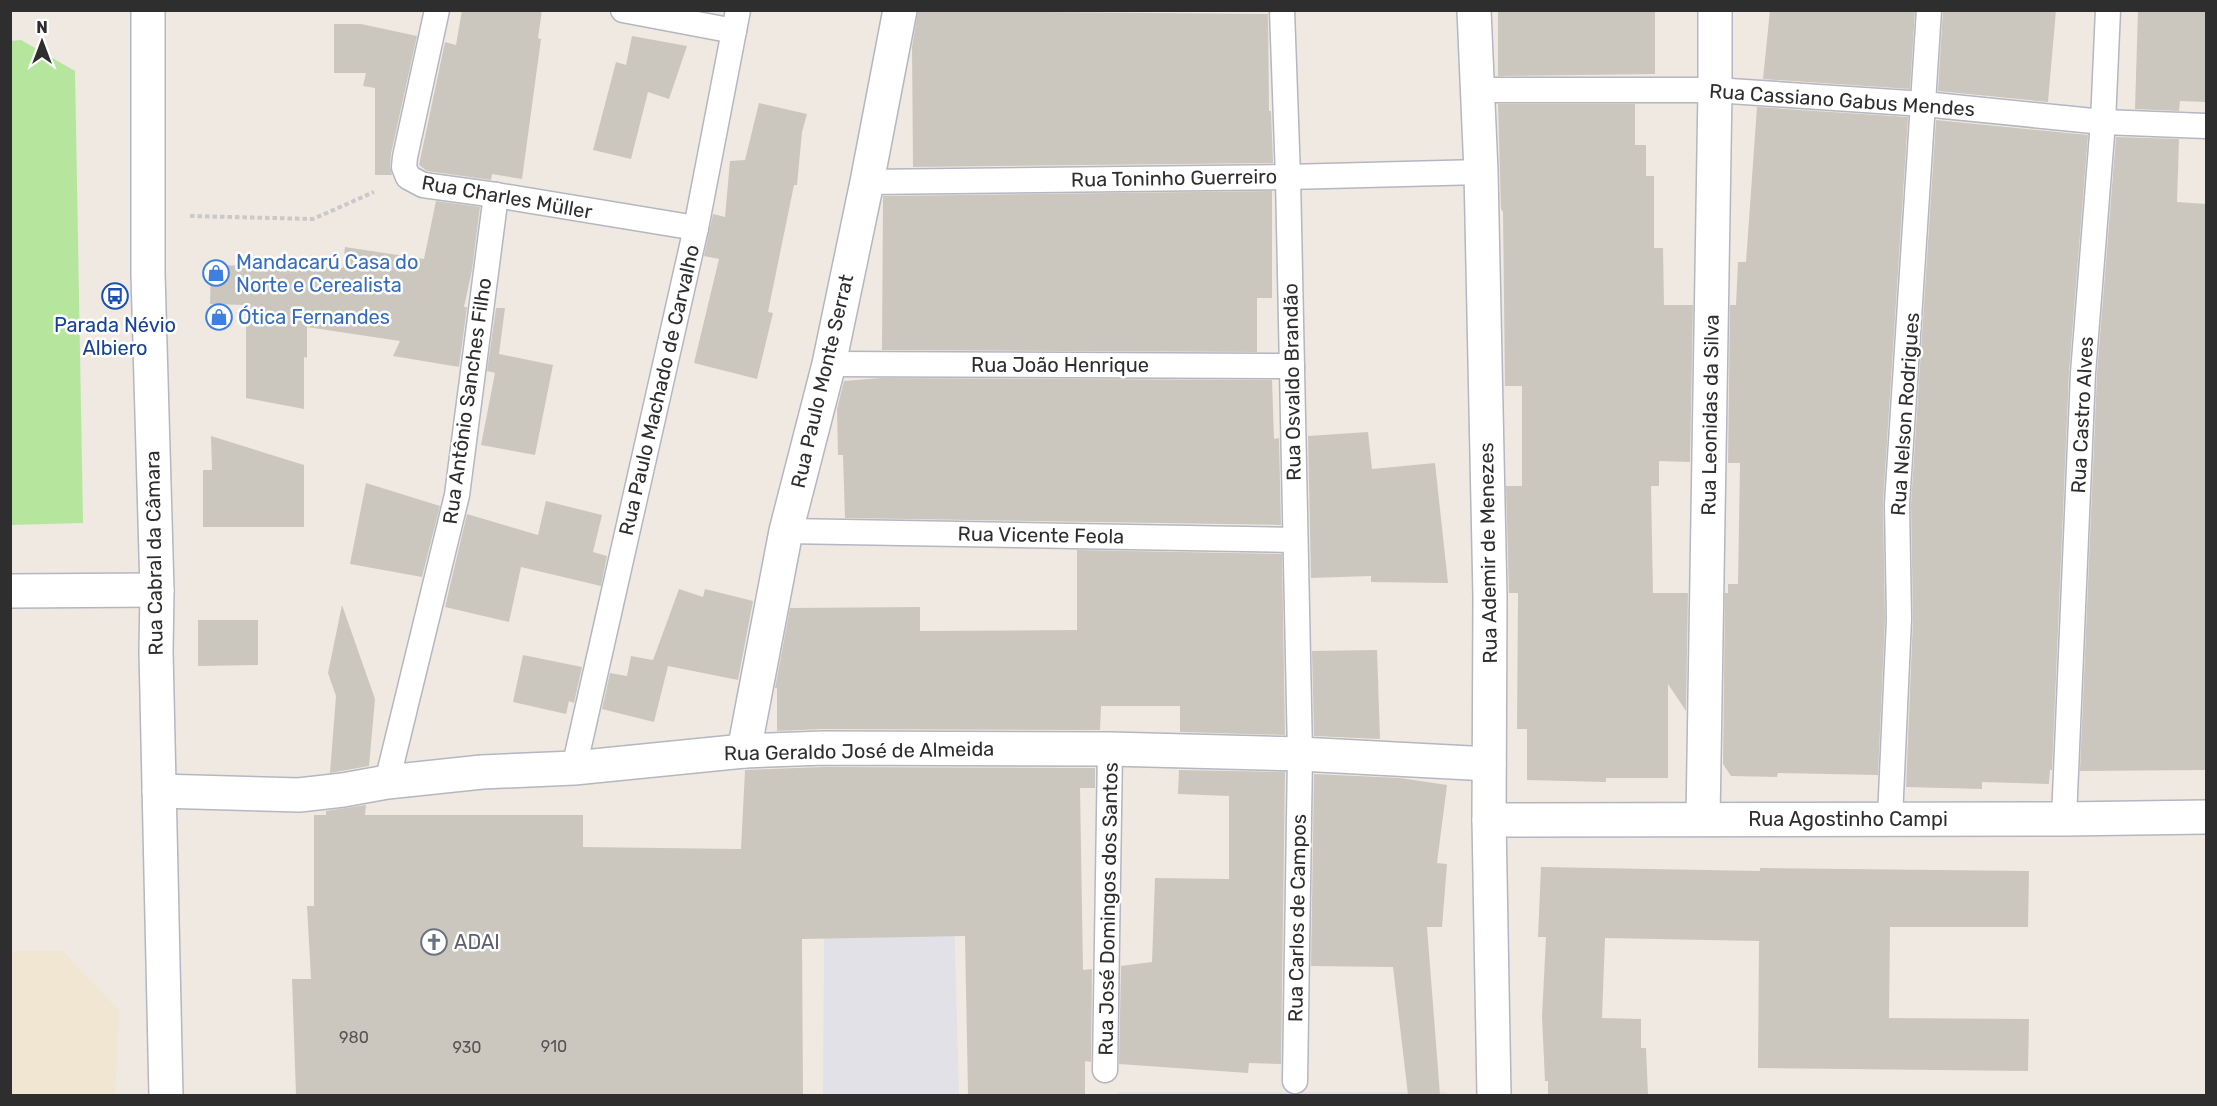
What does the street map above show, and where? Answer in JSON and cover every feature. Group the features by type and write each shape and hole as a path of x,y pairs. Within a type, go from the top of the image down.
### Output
{"street":[{"name":"Rua Cabral da Câmara","path":"148,10 147,215 157,590 166,1095"},
{"name":"Rua Paulo Monte Serrat","path":"744,751 786,531 829,364 900,10"},
{"name":"Rua Ademir de Menezes","path":"1474,10 1481,172 1490,597 1489,820 1494,1095"},
{"name":"Rua Leonidas da Silva","path":"1703,819 1715,10"},
{"path":"10,591 157,590"},
{"name":"Rua Geraldo José de Almeida","path":"159,792 299,795 387,782 482,772 574,768 744,751 824,748 1110,748 1300,754 1489,764"},
{"name":"Rua Agostinho Campi","path":"1489,820 2064,819 2206,816"}],"lane":[{"path":"408,177 404,167 405,157 437,10"},
{"path":"623,10 736,21"},
{"name":"Rua Osvaldo Brandão","path":"1282,10 1288,177 1300,754"},
{"name":"Rua Nelson Rodrigues","path":"1890,818 1899,619 1897,504 1929,10"},
{"name":"Rua Castro Alves","path":"2064,819 2083,373 2103,122 2108,10"},
{"name":"Rua Paulo Machado de Carvalho","path":"574,768 696,228 736,21"},
{"name":"Rua Cassiano Gabus Mendes","path":"1476,90 1715,90 1924,104 2103,122 2206,126"},
{"name":"Rua Toninho Guerreiro","path":"867,182 1288,177 1481,172"},
{"name":"Rua Charles Müller","path":"408,177 423,185 696,228"},
{"name":"Rua Antônio Sanches Filho","path":"387,782 457,495 496,195"},
{"name":"Rua João Henrique","path":"829,364 1292,366"},
{"name":"Rua Vicente Feola","path":"786,531 1295,540"},
{"name":"Rua José Domingos dos Santos","path":"1106,1070 1110,748"},
{"name":"Rua Carlos de Campos","path":"1295,1082 1300,754"}],"path":[{"name":"Rua Charles Müller","path":"147,215 313,219 408,177"}],"shaded area":[{"path":"825,805 951,805 959,1095 823,1096"},
{"path":"11,951 62,951 119,1011 115,1095 11,1095"},
{"path":"1118,1092 1447,1092 1447,1096 1118,1096"}],"green space":[{"path":"21,40 75,71 83,523 11,525 10,41"}],"building":[{"path":"462,10 542,10 538,38 541,39 522,179 492,174 491,180 427,171 419,165 445,42 456,45"},
{"path":"1498,10 1655,10 1655,74 1498,76"},
{"path":"1770,10 1915,10 1910,89 1763,79"},
{"path":"1943,10 2056,10 2048,102 1938,91"},
{"path":"2138,10 2206,10 2206,102 2180,101 2179,111 2135,109"},
{"path":"918,11 1268,14 1269,111 1271,111 1273,163 913,167 912,47"},
{"path":"334,24 361,24 417,36 391,154 392,175 375,175 375,88 363,86 366,73 334,73"},
{"path":"632,36 687,46 669,99 648,92 631,159 593,150 616,62 626,65"},
{"path":"759,103 807,114 802,132 797,185 794,185 768,312 773,313 757,379 694,363 719,259 704,256 713,214 725,217 730,161 745,160"},
{"path":"1498,104 1635,104 1635,145 1646,145 1646,176 1654,176 1654,248 1663,248 1664,305 1693,305 1690,462 1659,461 1659,486 1651,486 1653,593 1688,593 1686,711 1668,684 1668,778 1606,778 1606,782 1527,780 1527,729 1517,729 1518,593 1509,593 1506,486 1522,486 1522,386 1505,386 1503,212 1501,209"},
{"path":"1757,107 1908,117 1883,503 1885,619 1878,775 1778,773 1777,777 1731,776 1723,764 1725,593 1728,593 1728,584 1738,584 1740,463 1728,463 1730,305 1736,305 1738,262 1746,262"},
{"path":"1936,120 2088,135 2069,372 2052,770 2050,770 2049,784 1982,782 1982,789 1906,787 1913,620 1911,504"},
{"path":"2116,137 2179,139 2177,202 2206,204 2206,770 2080,771 2097,374"},
{"path":"1272,191 1272,298 1257,298 1257,352 882,350 883,196"},
{"path":"436,201 480,207 472,270 464,307 467,307 459,367 393,356 400,341 307,327 307,358 304,357 304,409 246,398 246,305 210,304 211,265 343,268 345,247 424,259"},
{"path":"496,308 505,308 499,354 553,365 535,455 481,445 495,373 487,371"},
{"path":"881,378 1272,380 1274,439 1279,438 1281,525 845,518 843,455 838,455 837,409 844,381"},
{"path":"1368,432 1372,469 1435,463 1448,583 1371,582 1371,576 1311,578 1308,436"},
{"path":"211,436 304,465 304,527 203,527 203,470 212,470"},
{"path":"366,483 440,506 422,577 350,564"},
{"path":"546,501 602,515 593,552 607,556 601,586 521,567 509,622 445,607 467,514 538,535"},
{"path":"1077,550 1282,554 1285,735 1180,732 1180,706 1101,706 1100,730 823,729 777,731 777,688 775,688 790,608 920,607 920,631 1077,630"},
{"path":"679,589 703,597 705,589 753,601 738,680 668,666 654,722 602,709 610,673 627,676 631,656 653,660"},
{"path":"342,605 375,699 369,766 330,773 336,696 328,673"},
{"path":"198,620 258,620 258,665 198,666"},
{"path":"1377,650 1380,739 1314,736 1312,651"},
{"path":"523,655 582,667 574,703 569,701 566,714 513,702"},
{"path":"824,767 1095,768 1095,788 1080,788 1083,970 1092,969 1091,1062 1085,1061 1085,1095 968,1095 965,936 802,939 803,1095 296,1095 292,979 311,979 307,906 314,906 314,815 326,815 326,811 366,805 365,815 583,815 583,847 741,849 745,770"},
{"path":"1179,770 1285,772 1281,1064 1249,1063 1248,1073 1119,1064 1121,966 1152,962 1155,878 1229,879 1229,796 1178,794"},
{"path":"1314,774 1400,778 1447,785 1437,863 1447,864 1442,927 1427,927 1440,1095 1408,1095 1393,967 1311,966"},
{"path":"1541,867 1760,871 1760,868 2029,871 2028,927 1890,927 1889,1018 2029,1019 2028,1071 1758,1068 1759,941 1605,938 1602,1018 1641,1019 1641,1048 1646,1048 1648,1095 1548,1095 1548,1081 1545,1081 1542,1017 1546,937 1538,937"}],"place":[{"name":"Mandacarú Casa do Norte e Cerealista","path":"216,273"},
{"name":"Parada Névio Albiero","path":"115,296"},
{"name":"Ótica Fernandes","path":"219,317"},
{"name":"ADAI","path":"434,942"}]}
